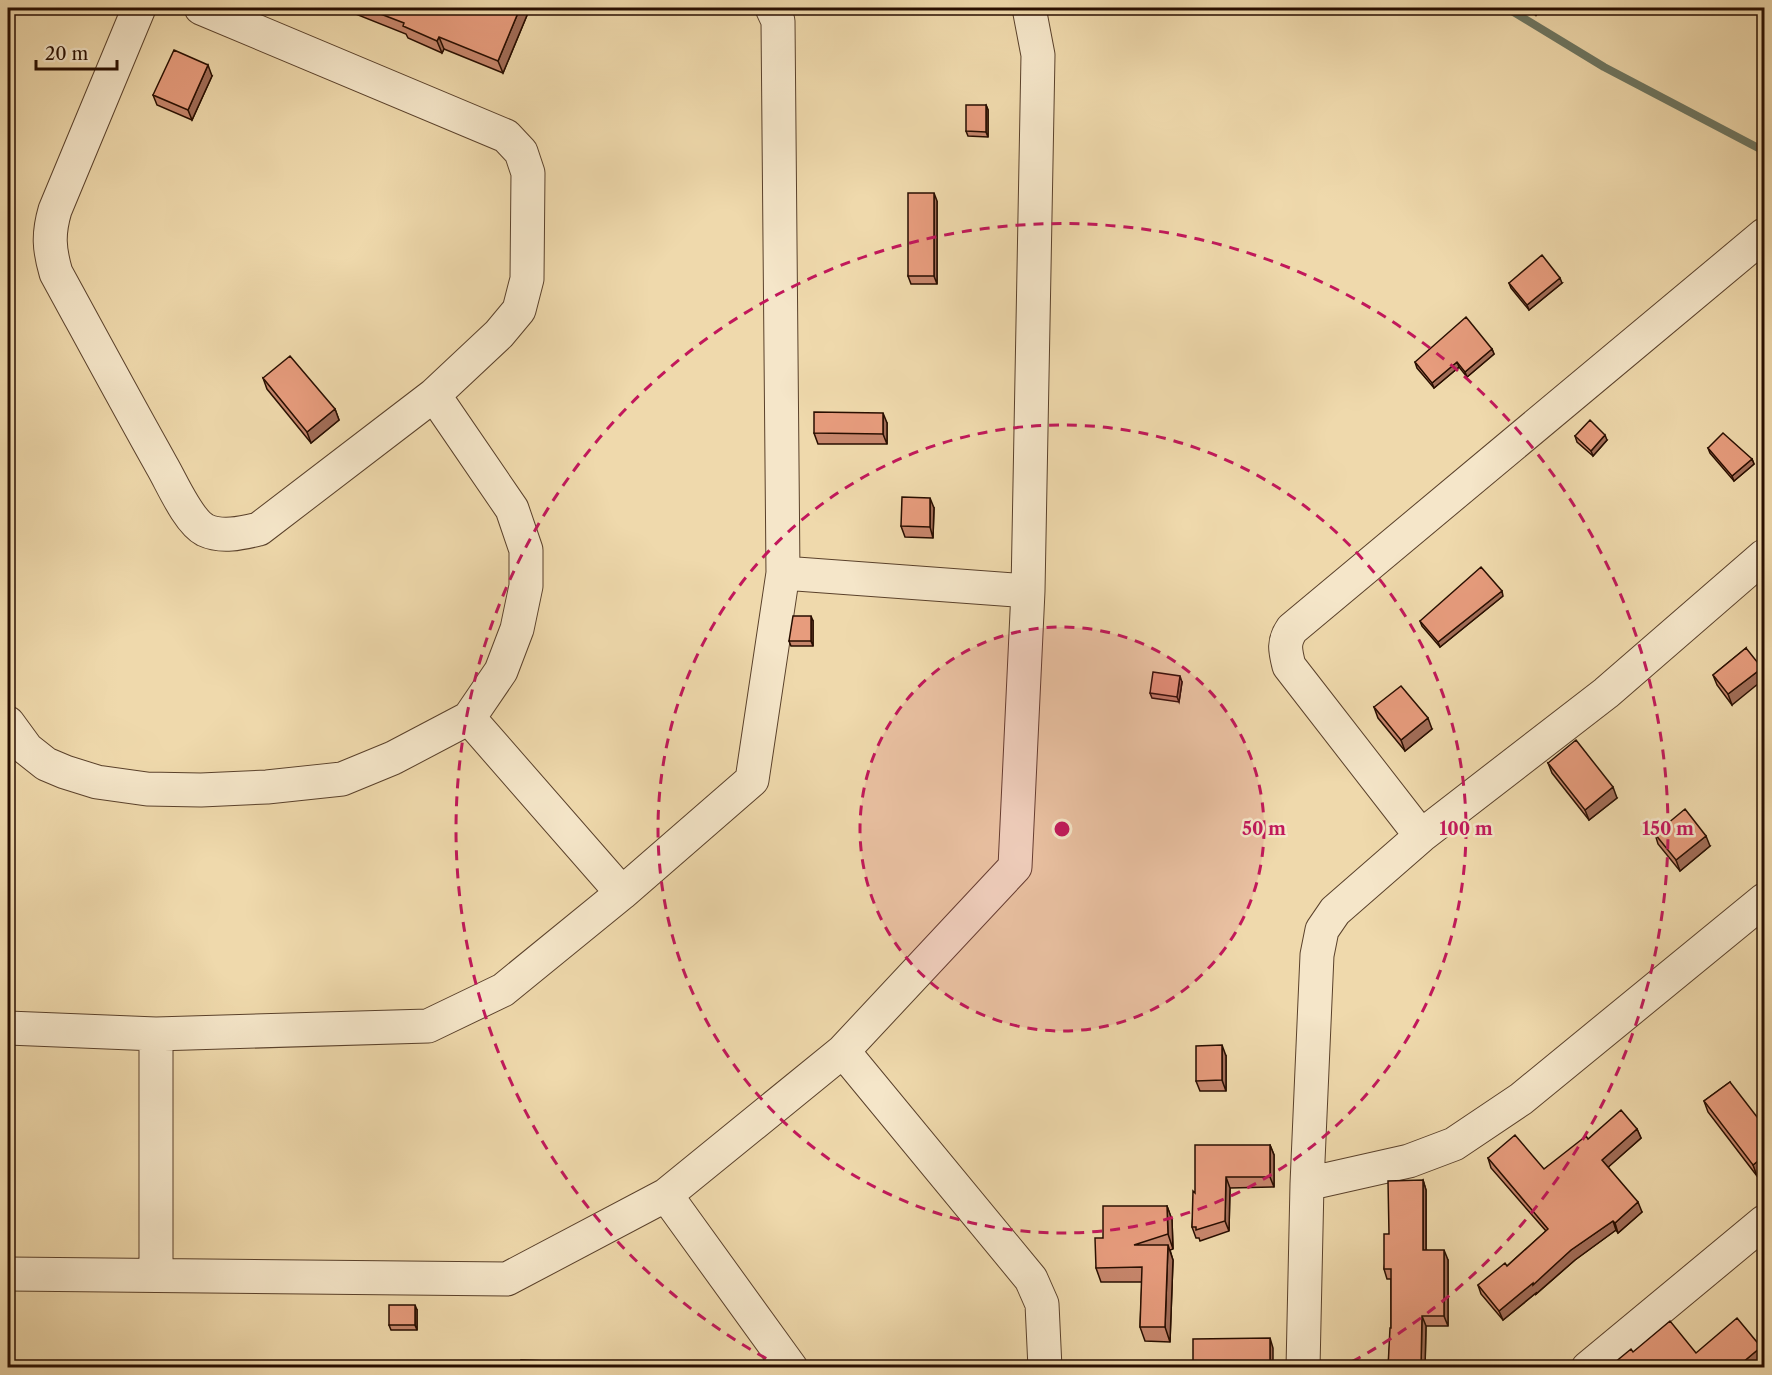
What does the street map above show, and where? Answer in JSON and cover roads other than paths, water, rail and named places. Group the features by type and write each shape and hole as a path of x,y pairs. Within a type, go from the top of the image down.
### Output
{"street":[{"path":"140,8 55,210 49,230 51,254 56,273 191,516 204,529 220,534 237,534 259,529 434,395 499,334 519,310 527,279 528,173 521,152 506,136 201,8"},
{"path":"8,1028 156,1035 428,1026 503,990 622,893 752,780 783,573 778,21 772,8"},
{"path":"8,1274 507,1279 666,1195 843,1051 1015,867 1028,591 1038,55 1029,8"},
{"path":"1421,836 1289,666 1285,640 1292,629 1764,235"},
{"path":"8,723 27,749 46,764 65,772 97,782 147,789 201,790 267,787 342,779 393,758 469,718 501,671 517,629 526,586 526,550 512,509 434,395"},
{"path":"1302,1368 1317,955 1322,930 1335,911 1421,836 1606,693 1764,556"},
{"path":"783,573 1028,591"},
{"path":"469,718 622,893"},
{"path":"1307,1184 1409,1161 1454,1144 1521,1099 1764,900"},
{"path":"156,1035 156,1275"},
{"path":"843,1051 1031,1279 1042,1304 1045,1368"},
{"path":"666,1195 791,1368"},
{"path":"1588,1368 1764,1222"}],"waterway":[{"path":"1507,8 1604,67 1764,151"}]}
